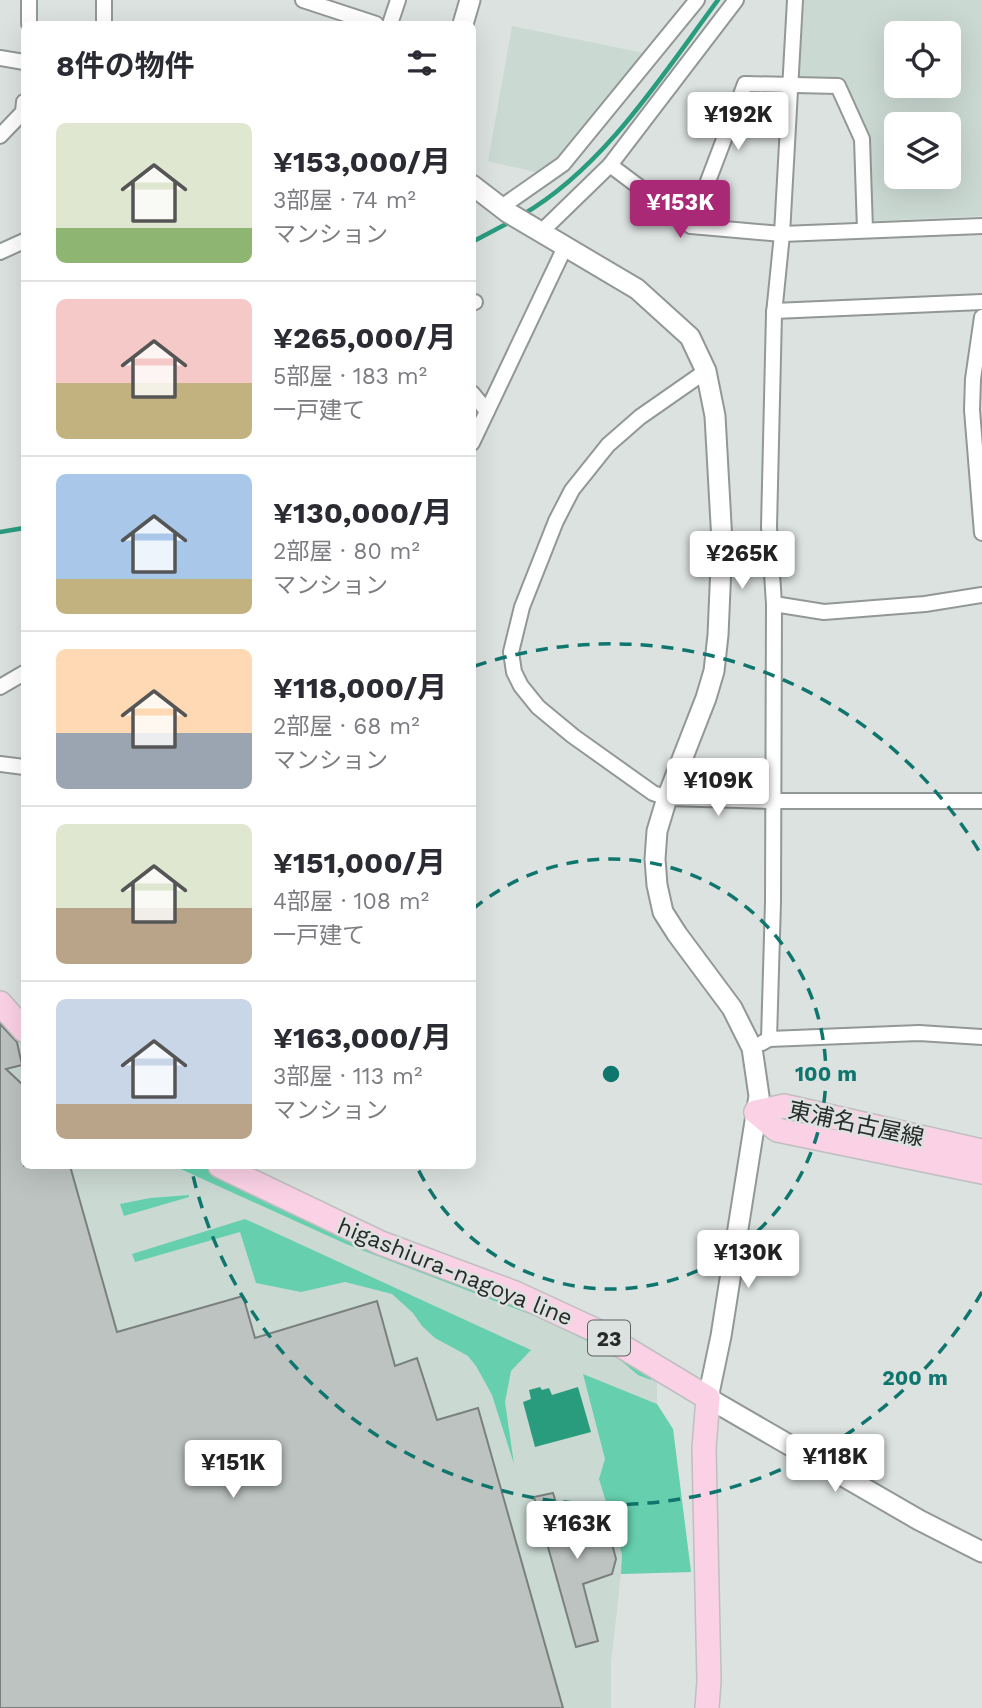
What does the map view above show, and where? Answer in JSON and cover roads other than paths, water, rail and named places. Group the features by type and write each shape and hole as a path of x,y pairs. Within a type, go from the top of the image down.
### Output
{"main road":[{"path":"0,1003 21,1027"},
{"name":"東浦名古屋線","path":"757,1112 784,1106 982,1151"},
{"name":"東浦名古屋線","path":"757,1112 777,1130 982,1172"},
{"name":"higashiura-nagoya line","path":"226,1169 369,1238 515,1293 595,1331 708,1398"},
{"path":"707,1708 709,1655 704,1448 708,1398"}],"street":[{"path":"29,0 29,21"},
{"path":"104,0 104,21"},
{"path":"303,0 367,21"},
{"path":"391,21 398,0"},
{"path":"464,21 470,0"},
{"path":"503,210 562,164 697,0"},
{"path":"532,228 610,165 736,0"},
{"path":"795,0 782,234 774,311 768,527 774,604 773,902 760,1044 757,1112 721,1336 708,1398 919,1520 982,1552"},
{"path":"0,58 21,62"},
{"path":"691,226 745,84 790,84 838,86 862,139 865,230"},
{"path":"0,136 21,114"},
{"path":"610,165 691,226 782,234 982,226"},
{"path":"476,188 503,210 637,289 690,337 706,371 715,416 722,542 718,635 714,671 706,698 657,831 657,885 663,912 677,934 760,1044"},
{"path":"0,251 21,242"},
{"path":"476,434 566,245"},
{"path":"774,311 982,302"},
{"path":"982,317 973,379 972,410 982,533"},
{"path":"706,371 640,417 608,445 572,490 556,521 522,607 511,652 514,673 521,686 538,707 573,736 653,793 667,798 982,801"},
{"path":"476,398 487,411"},
{"path":"774,604 824,611 925,604 982,595"},
{"path":"0,687 21,675"},
{"path":"0,764 21,767"},
{"path":"760,1044 919,1033 982,1037"}],"waterway":[{"path":"522,215 552,195 606,146 718,0"},
{"path":"476,240 512,221"},
{"path":"0,532 21,528"}]}
